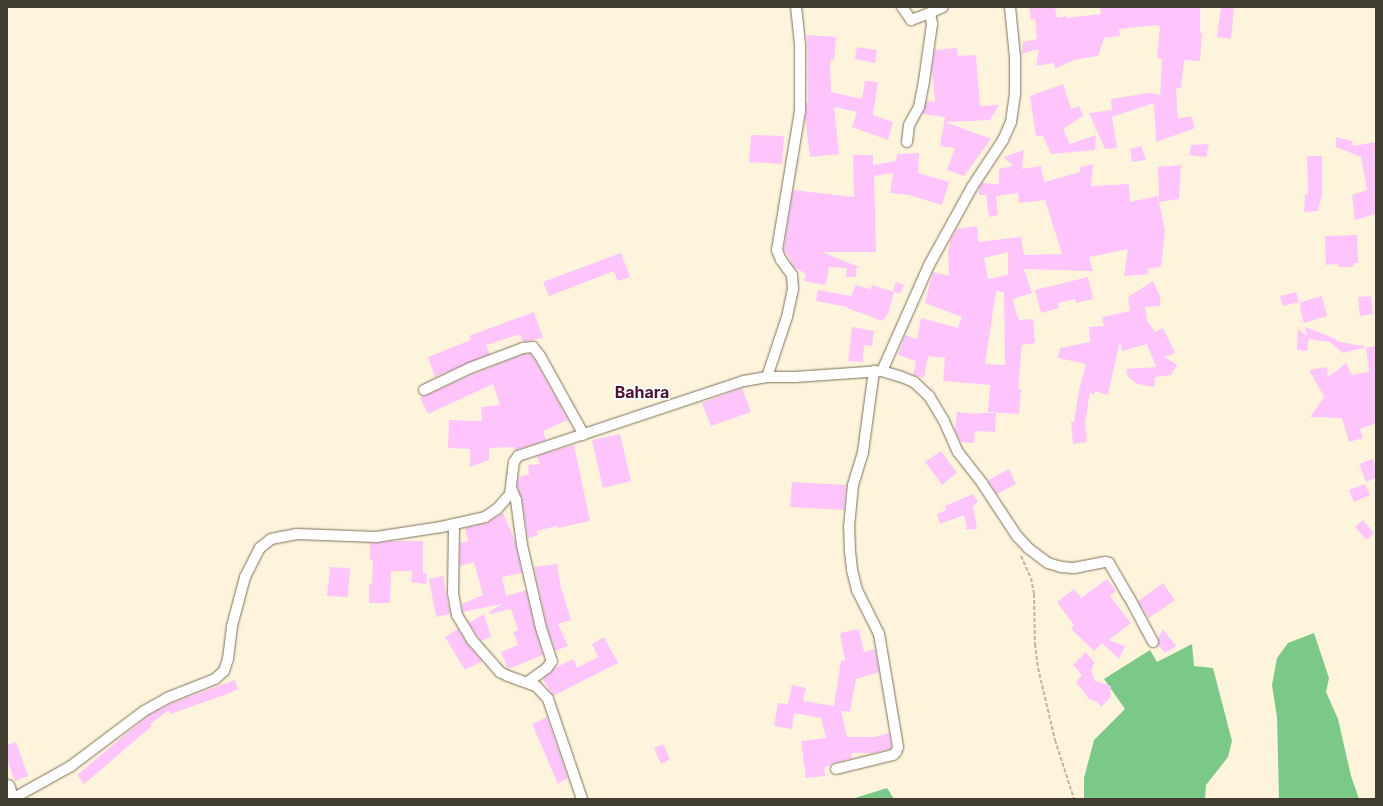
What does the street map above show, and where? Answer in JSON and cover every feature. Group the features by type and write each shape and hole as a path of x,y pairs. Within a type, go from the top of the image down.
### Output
{"main road":[{"path":"7,787 11,799"}],"street":[{"path":"767,377 787,317 793,289 792,275 781,260 777,250 800,111 800,44 796,7"},
{"path":"902,7 911,20 943,7"},
{"path":"836,769 893,755 898,747 879,634 857,590 852,570 849,527 853,485 863,452 878,371 929,265 965,199 1003,140 1011,122 1015,95 1015,57 1010,7"},
{"path":"907,142 909,125 919,107 924,81 932,24 930,13"},
{"path":"424,390 470,368 523,348 532,347 540,356 584,435"},
{"path":"11,799 71,766 144,711 167,698 215,679 224,671 228,659 232,626 245,577 260,548 271,539 296,534 376,538 485,517 504,502 510,494 516,458 738,382 767,377 795,377 878,371 902,377 914,382 929,396 944,421 958,452 982,483 1017,536 1040,557 1054,566 1074,568 1108,562 1153,642"},
{"path":"511,488 516,500 522,545 541,628 552,661 547,668 528,682"},
{"path":"454,524 453,593 457,615 472,640 500,672 536,686 548,699 582,799"}],"path":[{"path":"1017,536 1021,556 1031,578 1034,594 1035,644 1038,668 1055,740 1074,799"}],"green space":[{"path":"1314,633 1329,678 1326,692 1338,719 1351,776 1359,799 1279,799 1277,717 1272,685 1277,658 1288,643"},
{"path":"1192,644 1194,666 1213,668 1232,741 1228,757 1206,785 1205,799 1084,799 1084,778 1094,740 1125,709 1104,679 1150,650 1157,662"},
{"path":"887,788 894,799 852,799"}],"building":[{"path":"1029,7 1055,7 1057,18 1066,16 1066,18 1101,14 1100,7 1200,7 1200,33 1202,33 1200,61 1184,60 1181,88 1176,88 1178,119 1191,116 1195,128 1156,142 1154,103 1112,117 1117,148 1105,149 1089,113 1111,110 1112,115 1111,99 1149,93 1160,95 1162,59 1157,58 1160,27 1158,25 1119,29 1120,36 1104,38 1098,56 1074,60 1055,69 1054,63 1036,66 1039,49 1022,54 1023,42 1037,39 1035,19 1031,20"},
{"path":"1221,7 1234,7 1231,39 1217,37"},
{"path":"807,35 836,37 834,60 830,60 831,92 862,99 865,81 878,82 873,115 893,122 888,140 852,127 857,112 834,107 839,154 810,157 805,118 806,103 808,103"},
{"path":"857,47 877,50 875,63 855,59"},
{"path":"957,48 958,56 976,55 980,106 999,105 990,120 945,122 991,139 964,176 947,170 955,148 940,146 945,117 922,114 927,101 935,102 932,69 935,50"},
{"path":"1063,84 1071,109 1079,106 1083,116 1063,129 1070,144 1096,135 1095,150 1051,154 1043,136 1036,136 1030,96"},
{"path":"751,135 784,136 782,164 749,162"},
{"path":"1336,137 1352,141 1353,146 1376,142 1376,214 1355,220 1352,195 1367,190 1361,157 1336,147"},
{"path":"1209,144 1206,157 1189,155 1191,145"},
{"path":"1141,146 1146,160 1132,162 1130,149"},
{"path":"1024,150 1022,169 1041,166 1044,182 1080,172 1080,167 1093,164 1091,186 1129,184 1130,202 1158,196 1159,200 1158,167 1181,165 1179,199 1159,202 1165,231 1161,267 1147,269 1149,274 1124,276 1128,249 1089,257 1093,271 1024,269 1032,293 1013,299 1019,320 1033,319 1035,343 1022,345 1018,389 1021,389 1019,414 988,412 990,385 943,381 945,358 928,356 924,378 913,375 916,361 898,355 905,335 917,339 921,318 958,328 962,317 925,303 933,272 949,276 948,252 951,239 957,229 977,226 979,242 1021,237 1024,255 1062,254 1045,200 1019,203 1018,193 996,196 998,215 989,217 986,195 979,195 979,188 982,183 999,184 999,169 1013,166 1004,157","holes":["1008,252 1008,275 988,279 984,258","996,291 1004,292 1005,365 985,364"]},
{"path":"919,153 918,173 949,182 942,205 909,195 890,193 893,173 874,176 876,252 822,252 861,268 856,268 856,277 846,277 847,268 829,267 826,285 804,281 806,274 794,267 784,249 793,190 854,197 853,155 873,155 873,165 896,161 897,154"},
{"path":"1307,156 1322,156 1322,194 1318,211 1304,212 1305,194 1308,194"},
{"path":"1357,235 1358,263 1354,263 1353,267 1339,267 1337,264 1326,265 1325,236"},
{"path":"621,253 630,277 618,281 614,271 549,296 543,282"},
{"path":"1088,277 1093,299 1076,303 1075,299 1058,303 1059,308 1041,313 1035,290"},
{"path":"1153,281 1160,296 1160,306 1145,307 1147,320 1155,332 1163,328 1175,353 1165,357 1177,365 1171,375 1155,377 1154,387 1137,384 1128,377 1126,369 1156,367 1147,344 1122,351 1120,341 1108,395 1095,391 1094,395 1090,392 1085,423 1087,442 1073,444 1071,422 1074,422 1079,390 1086,364 1058,358 1060,348 1090,342 1089,327 1104,326 1102,317 1130,311 1128,297"},
{"path":"896,282 904,285 900,294 893,291"},
{"path":"856,285 871,290 872,285 894,292 888,314 883,321 847,308 848,307 816,301 818,290 851,296"},
{"path":"1296,292 1299,302 1283,306 1280,296"},
{"path":"1322,296 1327,316 1304,323 1300,309 1301,302"},
{"path":"1371,296 1373,314 1360,316 1358,297"},
{"path":"534,312 543,338 523,342 520,334 486,345 490,354 435,377 428,357 471,340 469,336"},
{"path":"852,327 874,331 872,346 864,345 863,362 848,361"},
{"path":"1305,327 1336,339 1336,341 1367,347 1343,353 1330,342 1309,339 1307,351 1297,350 1298,329 1307,336"},
{"path":"1376,346 1376,423 1360,429 1363,438 1349,442 1342,418 1310,417 1324,397 1309,370 1327,367 1328,377 1346,363 1352,375 1369,372 1366,348"},
{"path":"524,354 530,354 535,360 568,420 543,431 546,440 515,450 514,447 489,448 489,460 470,467 470,449 448,448 449,420 482,421 481,407 500,405 493,384 428,414 420,398 473,374"},
{"path":"742,388 751,412 711,426 702,403"},
{"path":"957,412 977,414 996,413 995,432 975,431 974,443 961,442 955,430"},
{"path":"620,434 631,481 603,488 592,440"},
{"path":"574,445 590,521 536,531 538,535 528,538 522,499 517,487 519,477 529,474 528,465 540,464 537,456"},
{"path":"941,451 957,473 942,485 925,462"},
{"path":"1373,459 1376,468 1376,478 1366,482 1359,464"},
{"path":"1009,469 1016,484 997,494 988,480"},
{"path":"792,482 846,485 844,510 790,507"},
{"path":"1365,484 1370,495 1354,502 1349,490"},
{"path":"973,494 978,502 973,506 977,529 967,530 964,515 940,524 937,514 946,510 945,506"},
{"path":"503,513 515,541 522,573 502,577 506,596 526,590 543,655 508,669 501,652 518,645 513,632 518,630 511,609 490,614 489,612 502,604 463,612 462,604 483,595 474,562 460,566 460,543 468,541 465,528 487,523"},
{"path":"1363,520 1374,533 1366,540 1355,527"},
{"path":"423,541 423,573 427,573 426,584 411,582 412,571 391,571 390,603 369,603 369,584 372,584 373,560 370,560 370,543"},
{"path":"557,564 561,588 571,620 558,624 568,646 555,651 547,626 534,567"},
{"path":"330,567 350,568 348,597 327,596"},
{"path":"443,576 450,614 436,617 429,579"},
{"path":"1107,579 1116,591 1110,596 1131,623 1109,640 1125,646 1119,659 1102,643 1094,651 1071,629 1074,625 1057,602 1074,589 1081,598"},
{"path":"1163,583 1175,600 1149,618 1138,601"},
{"path":"484,614 491,637 481,641 469,623"},
{"path":"458,629 467,644 482,661 465,670 445,637"},
{"path":"859,629 864,652 875,649 879,672 856,679 850,712 841,711 847,737 875,737 889,733 890,749 873,753 851,753 852,758 834,763 824,768 825,776 806,778 801,741 826,738 821,718 794,713 792,729 774,726 778,703 788,704 792,685 806,688 803,701 834,706 841,660 845,661 840,633"},
{"path":"1163,629 1176,646 1165,653 1158,645 1158,638"},
{"path":"604,637 618,663 553,696 543,679 555,668 573,659 577,668 598,657 592,644"},
{"path":"1086,652 1095,663 1091,670 1095,681 1111,686 1110,698 1101,707 1097,702 1089,699 1076,682 1082,675 1073,665"},
{"path":"235,680 238,689 230,693 170,714 169,710 150,724 152,726 84,784 77,775 148,716 170,704"},
{"path":"547,717 568,778 558,784 532,724"},
{"path":"16,742 28,776 15,781 7,760 7,745"},
{"path":"663,744 670,759 661,764 654,748"}],"district":[{"name":"Bahara","path":"642,392"}]}
